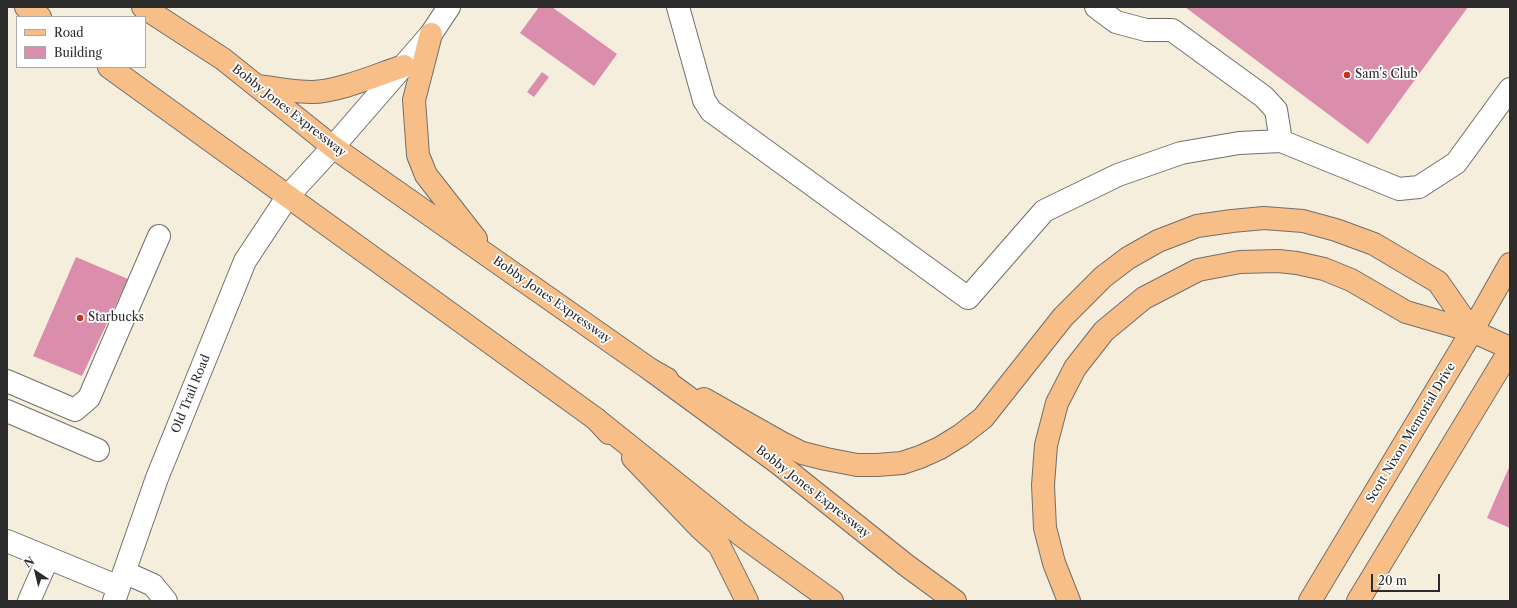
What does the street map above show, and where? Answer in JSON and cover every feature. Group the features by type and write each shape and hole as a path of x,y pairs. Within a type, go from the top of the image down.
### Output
{"main road":[{"path":"26,7 39,16"},
{"name":"Bobby Jones Expressway","path":"143,7 223,59 333,147 651,370 778,463 906,565 955,601"},
{"path":"431,34 414,100 418,155 426,175 488,256"},
{"path":"258,86 314,92 343,86 404,66"},
{"path":"110,68 596,419 742,536 832,601"},
{"path":"651,370 780,442 802,452 826,460 857,465 877,465 902,462 920,457 940,448 962,435 983,418 1064,317 1103,277 1128,258 1158,241 1197,226 1232,220 1264,218 1303,221 1336,230 1374,244 1438,282 1472,331"},
{"path":"1069,601 1054,563 1045,528 1043,485 1046,445 1057,403 1075,368 1104,331 1144,298 1198,270 1240,262 1278,260 1324,269 1351,280 1406,312 1472,331 1510,349 1358,601"},
{"name":"Scott Nixon Memorial Drive","path":"1310,601 1472,331 1510,264"},
{"path":"596,419 719,546 747,601"}],"street":[{"name":"Old Trail Road","path":"119,587 157,478 245,261 288,196 404,66 431,34 449,7"},
{"path":"678,7 704,100 711,111 968,298 1044,211 1118,175 1180,153 1240,143 1281,141 1399,190 1419,187 1456,162 1510,89"},
{"path":"1096,7 1116,22 1146,30 1172,30 1264,96 1276,110 1281,141"},
{"path":"7,381 75,410 89,398 159,236"},
{"path":"7,411 98,450"},
{"path":"7,541 119,587 153,585 166,601"},
{"path":"29,601 48,558"}],"building":[{"path":"539,7 552,7 617,54 594,86 520,33"},
{"name":"Sam's Club","path":"1185,7 1468,7 1368,144"},
{"path":"542,72 549,77 534,97 527,92"},
{"name":"Starbucks","path":"76,257 128,279 82,376 33,356"},
{"path":"1510,465 1510,528 1487,518"}],"place":[{"name":"Sam's Club","path":"1347,75"},
{"name":"Starbucks","path":"80,318"}]}
